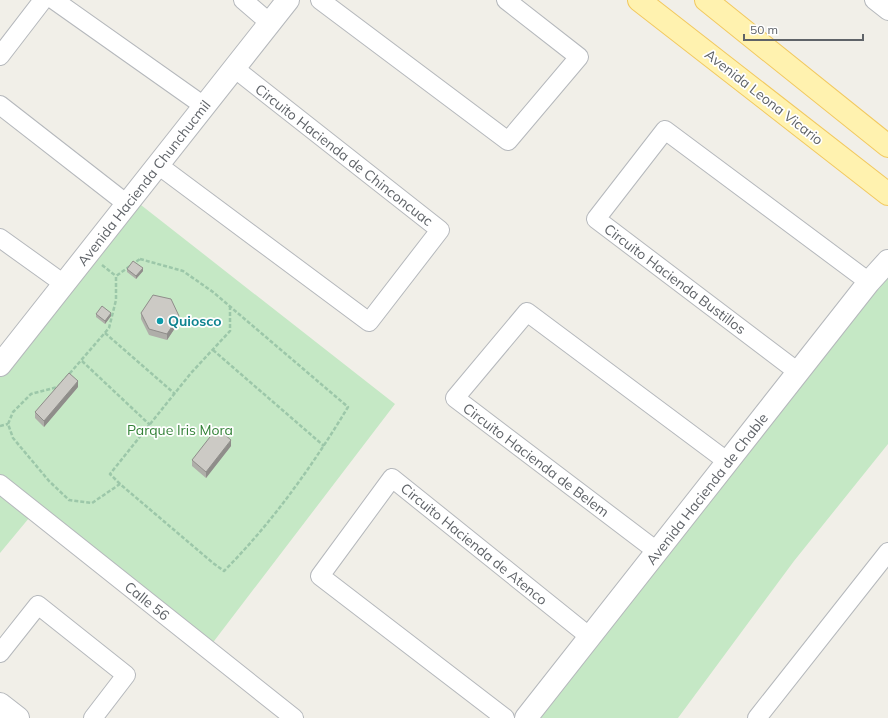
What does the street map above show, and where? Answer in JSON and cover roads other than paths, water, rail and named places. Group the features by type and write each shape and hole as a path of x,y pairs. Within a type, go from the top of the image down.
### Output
{"main road":[{"name":"Avenida Leona Vicario","path":"639,0 888,194"},
{"path":"706,0 888,146"}],"street":[{"path":"0,56 43,0"},
{"path":"54,0 204,106"},
{"path":"243,0 270,23"},
{"name":"Avenida Hacienda Chunchucmil","path":"0,365 288,0"},
{"path":"320,0 508,141 578,57 506,0"},
{"path":"874,0 888,11"},
{"name":"Circuito Hacienda de Chinconcuac","path":"158,164 369,322 440,230 234,68"},
{"path":"0,105 127,204"},
{"name":"Circuito Hacienda Bustillos","path":"798,372 596,219 664,130 869,282"},
{"path":"0,238 64,284"},
{"name":"Avenida Hacienda de Chable","path":"526,718 869,282 888,261"},
{"name":"Circuito Hacienda de Belem","path":"658,552 455,398 528,312 728,462"},
{"name":"Circuito Hacienda de Atenco","path":"505,718 320,576 392,478 590,637"},
{"name":"Calle 56","path":"0,484 294,718"},
{"path":"757,718 888,552"},
{"path":"0,653 38,605 126,675 93,718"},
{"path":"0,704 18,718"}],"place":[{"name":"Quiosco","path":"160,321"}],"park label":[{"name":"Parque Iris Mora","path":"180,430"}]}
